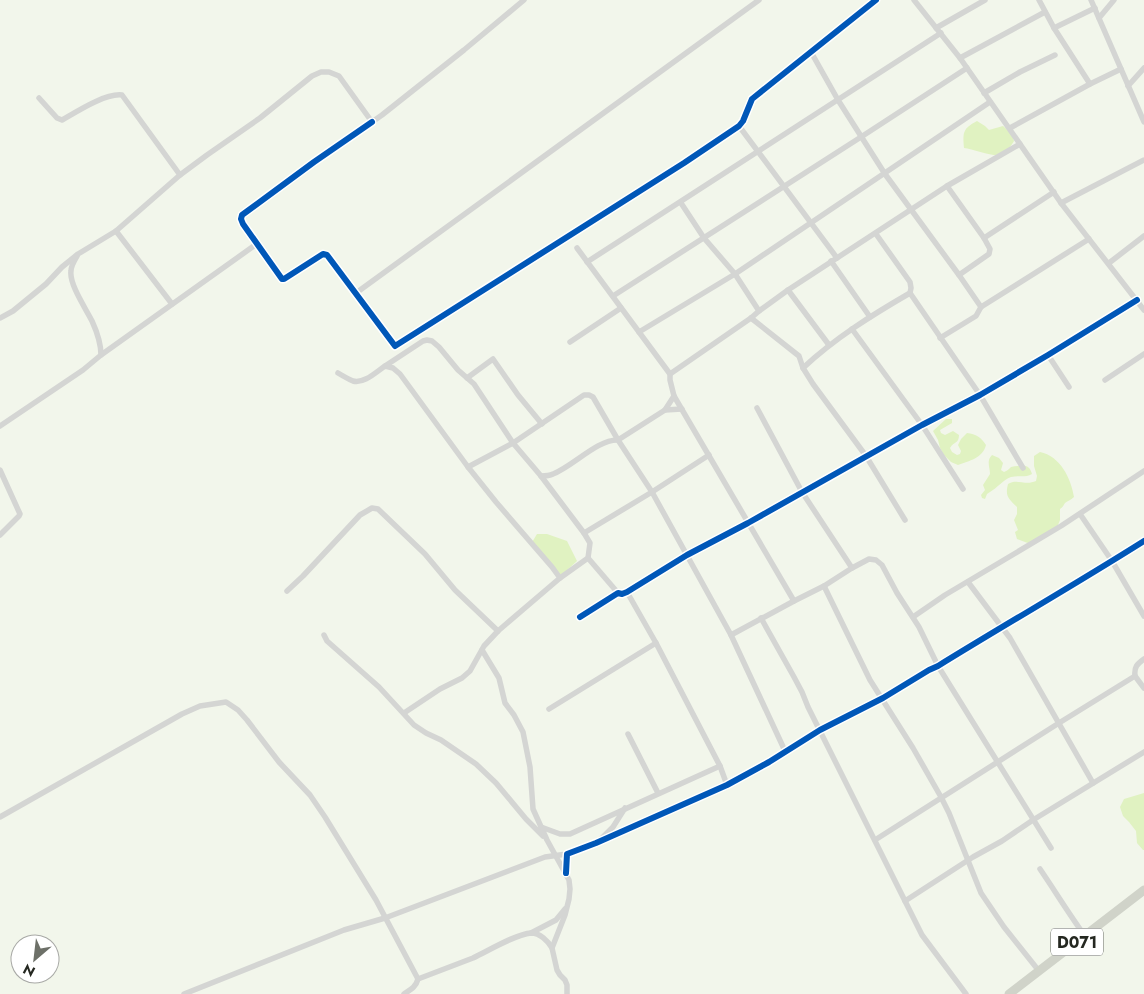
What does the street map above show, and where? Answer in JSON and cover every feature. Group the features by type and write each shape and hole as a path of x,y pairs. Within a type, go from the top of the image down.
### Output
{"main road":[{"name":"D071","path":"1009,994 1144,890"}],"street":[{"path":"400,356 395,346 327,255 323,254 282,279 243,224 242,215 382,115 524,0"},
{"path":"356,293 759,0"},
{"path":"395,346 684,164 739,126 752,99 876,0"},
{"path":"914,0 960,58 1062,203 1144,310"},
{"path":"587,262 838,100 985,0"},
{"path":"1039,0 1054,28 1090,84"},
{"path":"1091,0 1144,122"},
{"path":"1099,18 1114,0"},
{"path":"1054,28 1095,8"},
{"path":"960,58 1045,12"},
{"path":"811,52 838,100 885,174 960,275 981,307"},
{"path":"984,93 1020,72 1055,55"},
{"path":"613,296 967,68"},
{"path":"1128,86 1144,68"},
{"path":"1010,128 1121,69"},
{"path":"0,318 13,311 46,284 78,254 116,231 180,176 260,118 312,76 321,72 329,72 339,76 372,122"},
{"path":"39,98 57,118 62,120 95,101 114,95 122,95 180,176"},
{"path":"639,332 734,274 990,102"},
{"path":"739,126 811,223 870,317"},
{"path":"670,374 788,290 947,186 1020,144"},
{"path":"1062,203 1144,160"},
{"path":"947,186 990,249 989,254 960,275"},
{"path":"984,238 1054,192"},
{"path":"680,203 704,238 734,274 759,311"},
{"path":"116,231 172,304"},
{"path":"876,234 910,282 910,293 980,395 1023,468"},
{"path":"1109,263 1144,236"},
{"path":"940,338 976,316 981,307 1089,239"},
{"path":"0,426 47,395 258,243"},
{"path":"577,248 670,374 674,396 794,601"},
{"path":"78,254 70,271 71,278 92,322 101,348 101,355"},
{"path":"788,290 829,345"},
{"path":"803,368 829,345 910,293"},
{"path":"580,617 618,594 627,592 686,555 748,523 922,425 980,395 1137,300"},
{"path":"570,342 621,308"},
{"path":"751,318 799,356 803,368 866,456 905,520"},
{"path":"852,329 922,425 963,489"},
{"path":"338,373 353,381 360,382 422,342 432,341 458,370 474,384 514,443 584,533 590,544 588,558 560,578 498,631 482,650 470,671 462,678 440,689 404,713"},
{"path":"1105,380 1144,354"},
{"path":"1048,355 1069,388"},
{"path":"467,378 493,359 518,395 542,424"},
{"path":"385,366 393,368 400,374 468,467 560,578"},
{"path":"468,467 514,443 584,395 593,397 652,492 731,635 785,751"},
{"path":"541,476 554,474 596,447 610,440 618,440 665,410 674,396"},
{"path":"757,408 802,492 852,568"},
{"path":"665,410 682,409"},
{"path":"584,533 709,455"},
{"path":"0,470 20,514 0,535"},
{"path":"913,617 945,595 1046,536 1144,471"},
{"path":"287,591 360,515 372,508 376,508 425,554 455,590 498,631"},
{"path":"1080,514 1112,561 1144,616"},
{"path":"184,994 344,930 385,918 545,857 567,854 596,843 727,785 769,762 820,730 938,666 1144,541"},
{"path":"588,558 618,594"},
{"path":"731,635 824,586 852,568 870,559 876,560 882,565 913,617 938,666 1051,848"},
{"path":"968,582 1002,626 1025,662 1093,783"},
{"path":"824,586 866,672 941,797 981,893 1004,927 1039,971"},
{"path":"627,592 656,642 720,766 727,785"},
{"path":"761,618 802,692 922,934 966,994"},
{"path":"324,634 327,641 379,687 414,725 441,740 476,764 496,783 547,840"},
{"path":"549,709 656,642"},
{"path":"482,650 499,678 505,703 523,732 530,767 533,810 569,880 568,906 552,948"},
{"path":"1144,659 1135,667 1135,676 1144,688"},
{"path":"876,840 941,797 1135,676"},
{"path":"0,817 182,714 200,706 226,702 238,710 279,762 310,795 326,817 376,900 418,978 414,987 404,994"},
{"path":"628,734 658,794"},
{"path":"905,901 1144,752"},
{"path":"530,823 560,834 570,834 720,766"},
{"path":"596,843 613,826 625,808"},
{"path":"566,873 567,854"},
{"path":"1040,869 1085,936"},
{"path":"418,978 531,933 556,920 568,906"},
{"path":"531,933 541,936 552,948 557,970 567,985 567,994"}],"green space":[{"path":"977,121 989,130 1003,126 1011,133 1014,141 1000,155 964,148 964,132 968,126"},
{"path":"946,419 952,419 952,423 940,430 941,433 945,435 953,431 959,435 957,441 950,448 952,452 957,455 960,454 961,451 958,445 967,433 978,436 986,445 979,456 958,465 951,462 944,455 933,431"},
{"path":"1040,452 1047,454 1059,463 1067,475 1074,497 1060,509 1060,520 1056,530 1033,545 1017,539 1015,532 1018,530 1014,520 1017,514 1017,507 1009,499 1007,491 1008,484 1011,482 1028,483 1036,481 1034,456"},
{"path":"992,455 999,458 1003,463 1001,470 1004,472 1011,467 1025,466 1029,468 1032,474 1008,478 987,494 985,499 981,495 985,490 983,485 990,474 989,462"},
{"path":"537,534 547,534 567,541 577,561 558,576 531,544"},
{"path":"1144,793 1143,850 1137,843 1136,831 1123,816 1120,807 1124,799"}],"cycle path":[{"path":"372,122 242,215 241,219 282,279 323,254 327,255 395,346 684,163 739,126 752,99 876,0"},
{"path":"580,617 618,593 627,592 687,555 980,395 1137,300"},
{"path":"566,873 567,854 727,785 769,762 820,730 883,698 938,666 1144,541"}]}
